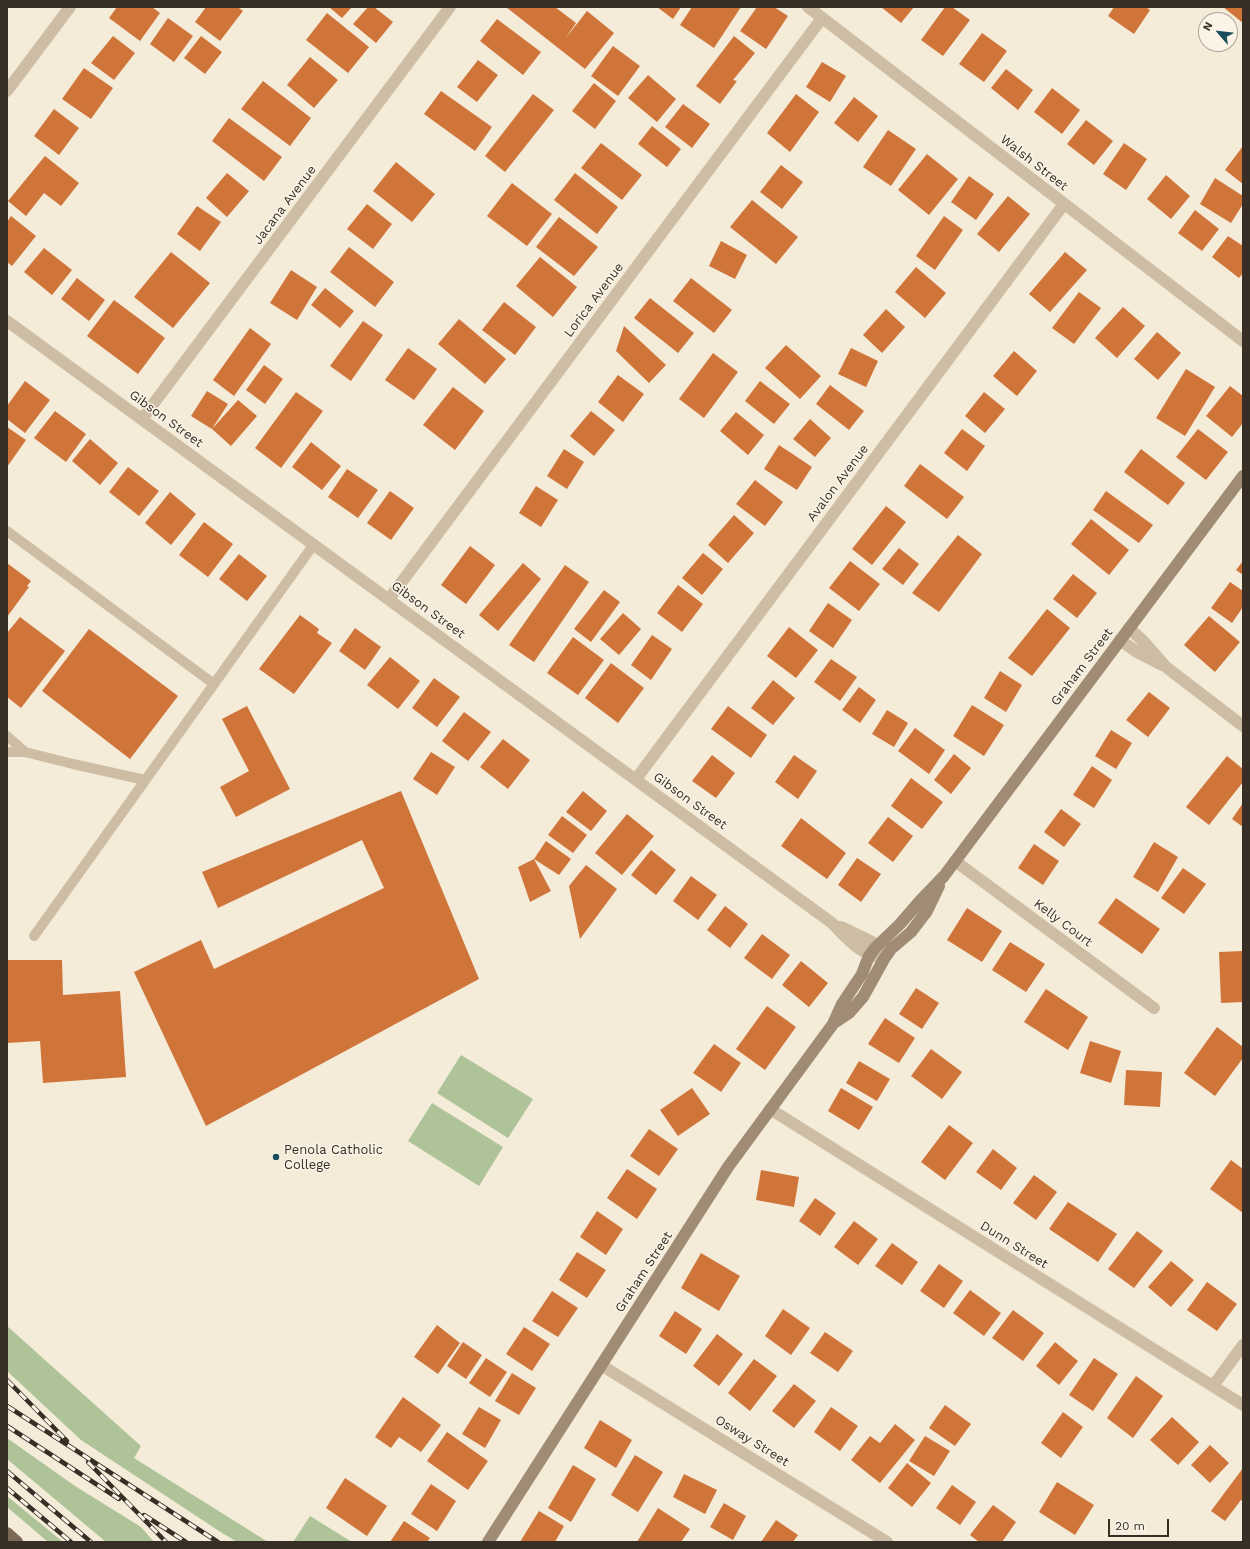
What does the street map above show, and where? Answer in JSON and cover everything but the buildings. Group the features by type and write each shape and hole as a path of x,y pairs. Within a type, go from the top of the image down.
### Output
{"main road":[{"path":"7,1533 18,1542"}],"street":[{"path":"7,91 70,7"},
{"name":"Jacana Avenue","path":"142,419 450,7"},
{"name":"Walsh Street","path":"808,7 1243,341"},
{"name":"Lorica Avenue","path":"389,599 822,18"},
{"name":"Avalon Avenue","path":"636,779 1064,204"},
{"name":"Gibson Street","path":"7,321 832,923 859,950 872,951 884,959"},
{"name":"Graham Street","path":"488,1542 728,1167 833,1024 842,1004 862,974 872,951 900,924 956,861 1243,476"},
{"path":"1129,628 1144,642 1166,667"},
{"path":"1120,640 1136,652 1166,667 1243,726"},
{"name":"Kelly Court","path":"956,861 1154,1008"},
{"name":"Graham Street","path":"833,1024 849,1013 863,997 891,949 911,932 927,911 944,876"},
{"name":"Dunn Street","path":"770,1109 1243,1405"},
{"path":"1213,1386 1243,1345"},
{"name":"Osway Street","path":"601,1365 887,1542"}],"lane":[{"path":"7,531 214,684"},
{"path":"34,936 314,544"},
{"path":"7,736 25,752"},
{"path":"7,752 25,752 146,780"}],"green space":[{"path":"461,1055 533,1099 508,1138 437,1093"},
{"path":"432,1103 503,1147 479,1186 408,1141"},
{"path":"7,1326 141,1446 134,1458 268,1542 237,1542 81,1440 7,1371"},
{"path":"7,1438 75,1486 141,1527 154,1542 106,1542 7,1459"},
{"path":"7,1496 63,1542 48,1542 7,1507"},
{"path":"310,1516 352,1542 293,1542"}],"railway":[{"path":"7,1380 67,1441"},
{"path":"7,1406 218,1542"},
{"path":"7,1426 119,1499"},
{"path":"88,1462 166,1542"},
{"path":"7,1471 91,1542"},
{"path":"7,1488 71,1542"},
{"path":"144,1515 186,1542"}],"place":[{"name":"Penola Catholic College","path":"276,1157"}]}
